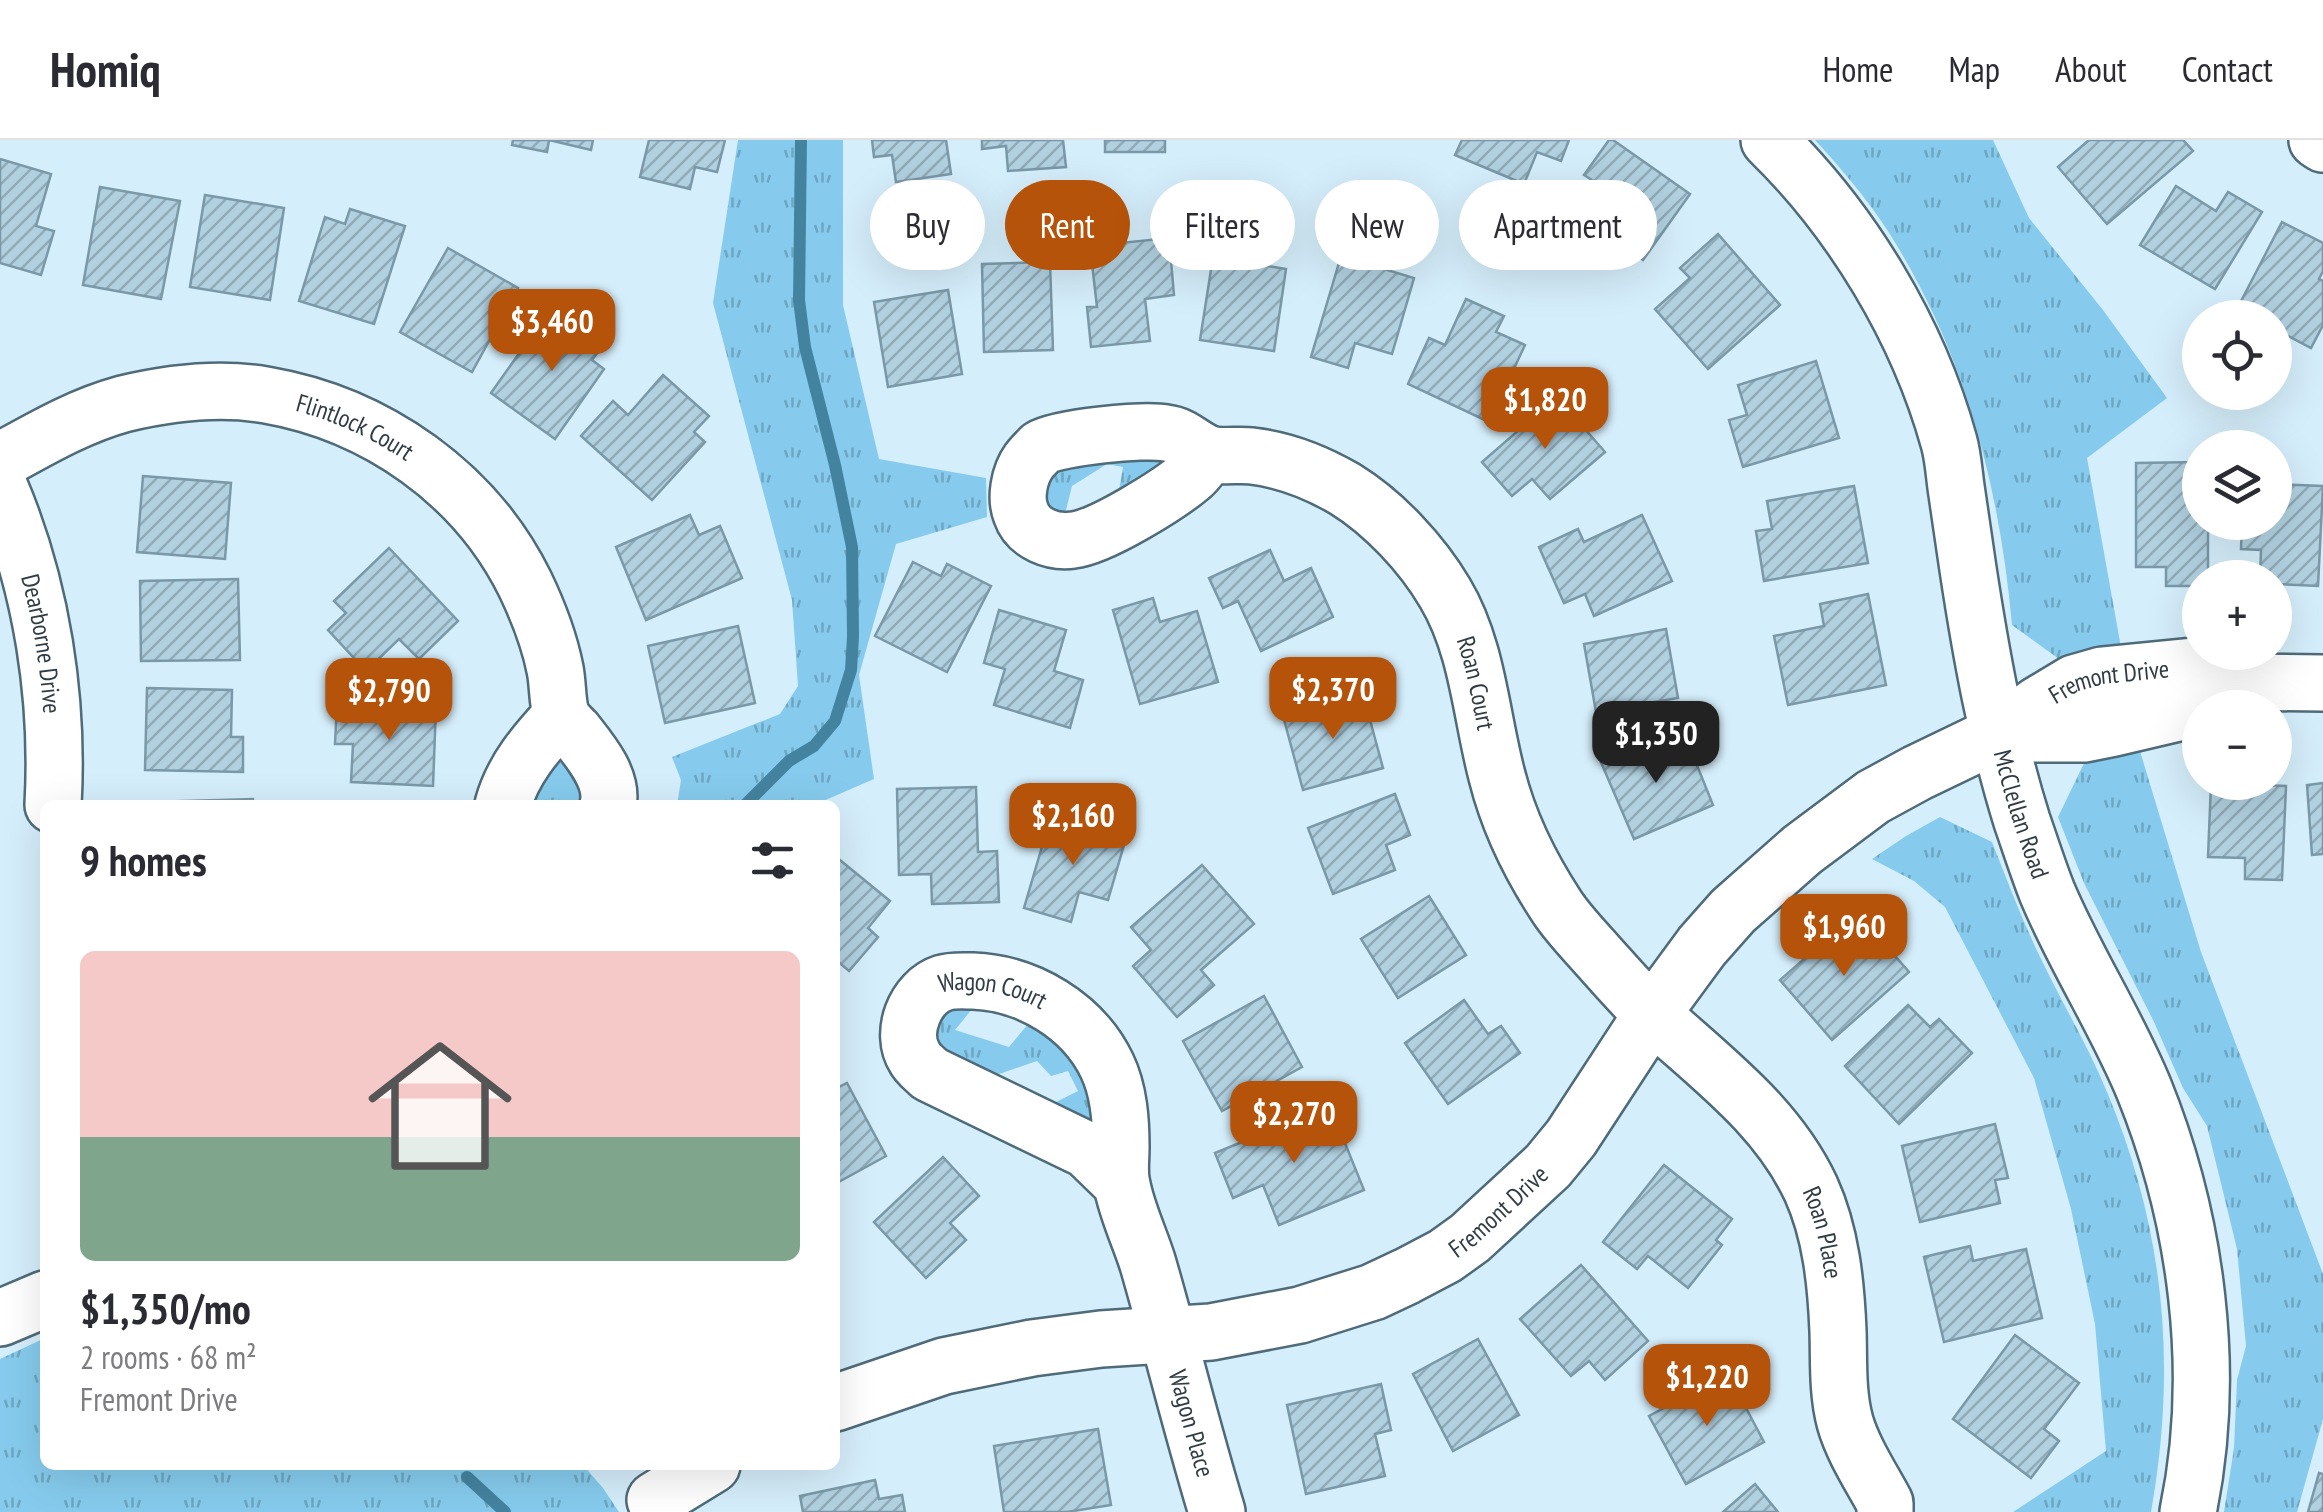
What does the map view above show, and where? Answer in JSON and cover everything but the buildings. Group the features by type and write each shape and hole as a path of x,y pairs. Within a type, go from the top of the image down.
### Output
{"street":[{"name":"McClellan Road","path":"1769,140 1806,178 1872,269 1927,378 1950,445 1976,627 1998,734 2023,824 2048,893 2144,1088 2165,1146 2185,1226 2198,1306 2202,1376 2198,1448 2188,1512"},
{"name":"Flintlock Court","path":"0,461 84,417 122,405 193,392 265,394 300,402 369,429 434,469 490,526 542,620 552,652 562,716 608,782 609,800"},
{"name":"Roan Court","path":"1209,454 1283,461 1315,472 1377,513 1427,568 1457,618 1471,660 1513,831 1560,912 1652,1014"},
{"name":"Dearborne Drive","path":"0,488 23,551 47,660 54,744 53,800"},
{"name":"Fremont Drive","path":"840,1401 979,1358 1100,1339 1211,1332 1300,1315 1374,1292 1445,1256 1519,1194 1571,1138 1652,1014 1733,911 1802,850 1874,797 1998,734 2074,683 2102,675 2193,666 2230,682 2323,683"},
{"path":"504,800 508,784 524,760 562,716"},
{"name":"Roan Place","path":"1652,1014 1773,1128 1812,1190 1824,1220 1833,1276 1845,1422 1899,1509"},
{"path":"1121,1183 1166,1334"},
{"path":"0,1318 40,1301"},
{"name":"Wagon Place","path":"1166,1334 1218,1512"},
{"path":"649,1492 700,1470"}],"green space":[{"path":"738,140 843,140 843,305 879,459 986,478 987,517 896,544 859,675 874,779 826,800 678,800 681,780 672,757 780,714 798,686 792,600 713,303"},
{"path":"1815,140 1993,140 2029,218 2167,398 2087,458 2122,653 2089,661 2059,659 2012,625 1989,478 1962,384 1944,338 1890,234"},
{"path":"1161,457 1166,465 1118,496 1123,467 1107,464 1072,486 1063,522 1042,508 1048,471 1059,462"},
{"path":"2136,738 2201,952 2323,1274 2323,1419 2297,1512 2224,1512 2234,1448 2237,1380 2246,1346 2237,1249 2207,1126 2183,1088 2084,883 2058,817 2089,753"},
{"path":"564,752 586,800 525,800 526,793"},
{"path":"1940,817 1992,842 2031,938 2100,1076 2127,1144 2153,1247 2164,1351 2159,1458 2151,1512 2013,1512 2106,1451 2095,1324 2071,1209 2034,1078 1945,907 1914,881 1872,859"},
{"path":"977,1003 955,1030 1009,1047 1034,1017 1081,1058 1097,1124 1050,1105 1078,1091 1068,1071 1051,1076 1037,1061 987,1078 934,1056 933,1013"},
{"path":"40,1340 40,1470 587,1470 619,1512 0,1512 0,1359"}],"waterway":[{"path":"750,800 789,761 814,746 835,721 851,670 852,547 805,347 799,300 801,140"},
{"path":"467,1477 505,1512"}]}
